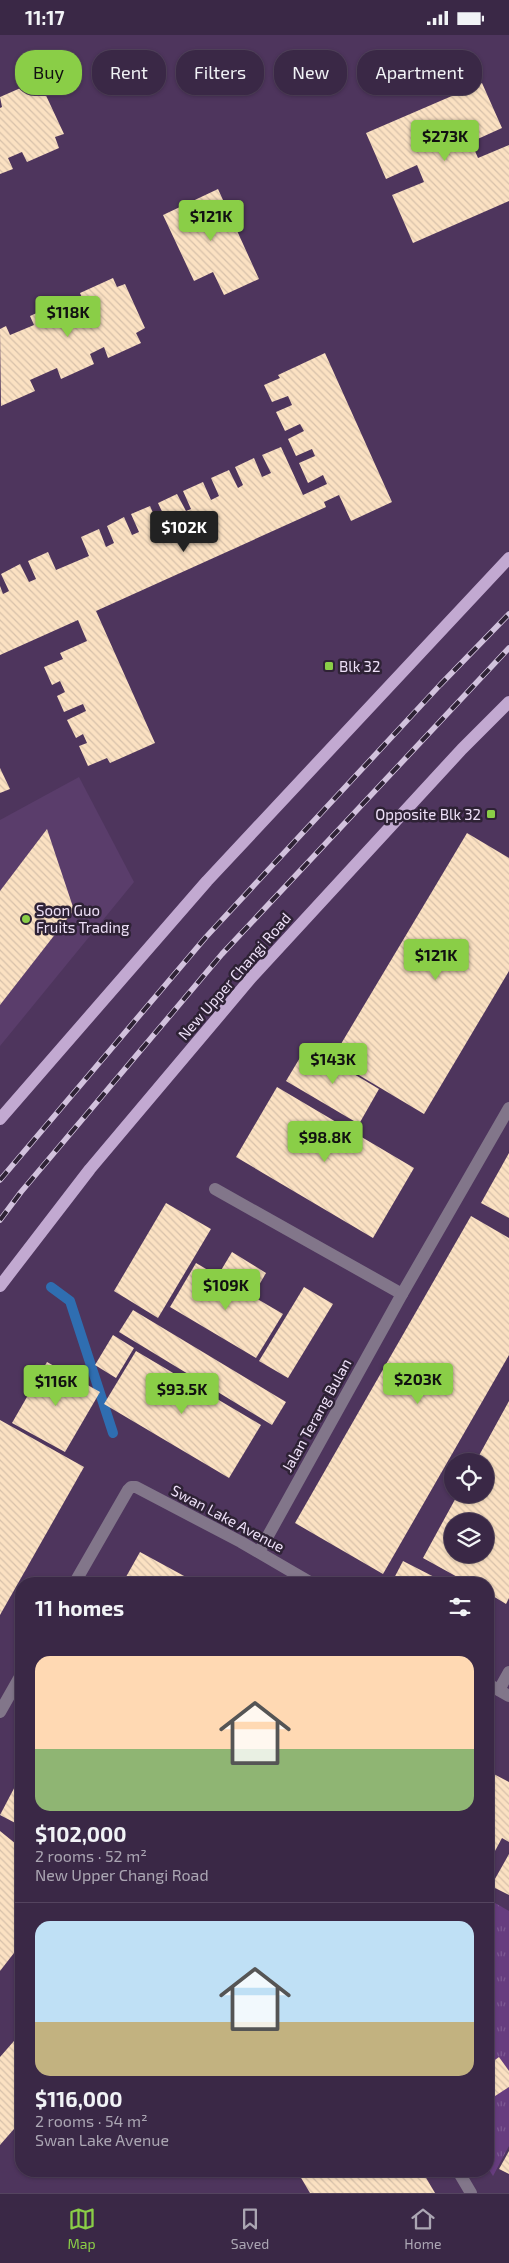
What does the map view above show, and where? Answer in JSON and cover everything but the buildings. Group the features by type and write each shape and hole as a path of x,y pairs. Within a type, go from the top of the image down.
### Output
{"main road":[{"path":"0,1119 207,881 509,559"},
{"name":"New Upper Changi Road","path":"0,1286 90,1169 251,977 462,749 509,702"}],"street":[{"name":"Jalan Terang Bulan","path":"259,1552 402,1294 509,1108"},
{"path":"216,1189 402,1294"},
{"name":"Swan Lake Avenue","path":"78,1577 128,1490 136,1487 259,1552 301,1577"},
{"path":"504,1693 509,1672"},
{"path":"0,1713 15,1686"},
{"path":"462,2177 471,2193"}],"shaded area":[{"path":"79,777 134,882 0,1046 0,820"}],"green space":[{"path":"494,1902 509,1911 509,2146 494,2174"}],"waterway":[{"path":"51,1287 70,1301 113,1433"}],"railway":[{"path":"0,1180 206,937 440,685 509,614"},
{"path":"0,1220 21,1192 222,954 509,648"}],"place":[{"name":"Blk 32","path":"329,666"},
{"name":"Opposite Blk 32","path":"491,814"},
{"name":"Soon Guo Fruits Trading","path":"26,919"}]}
